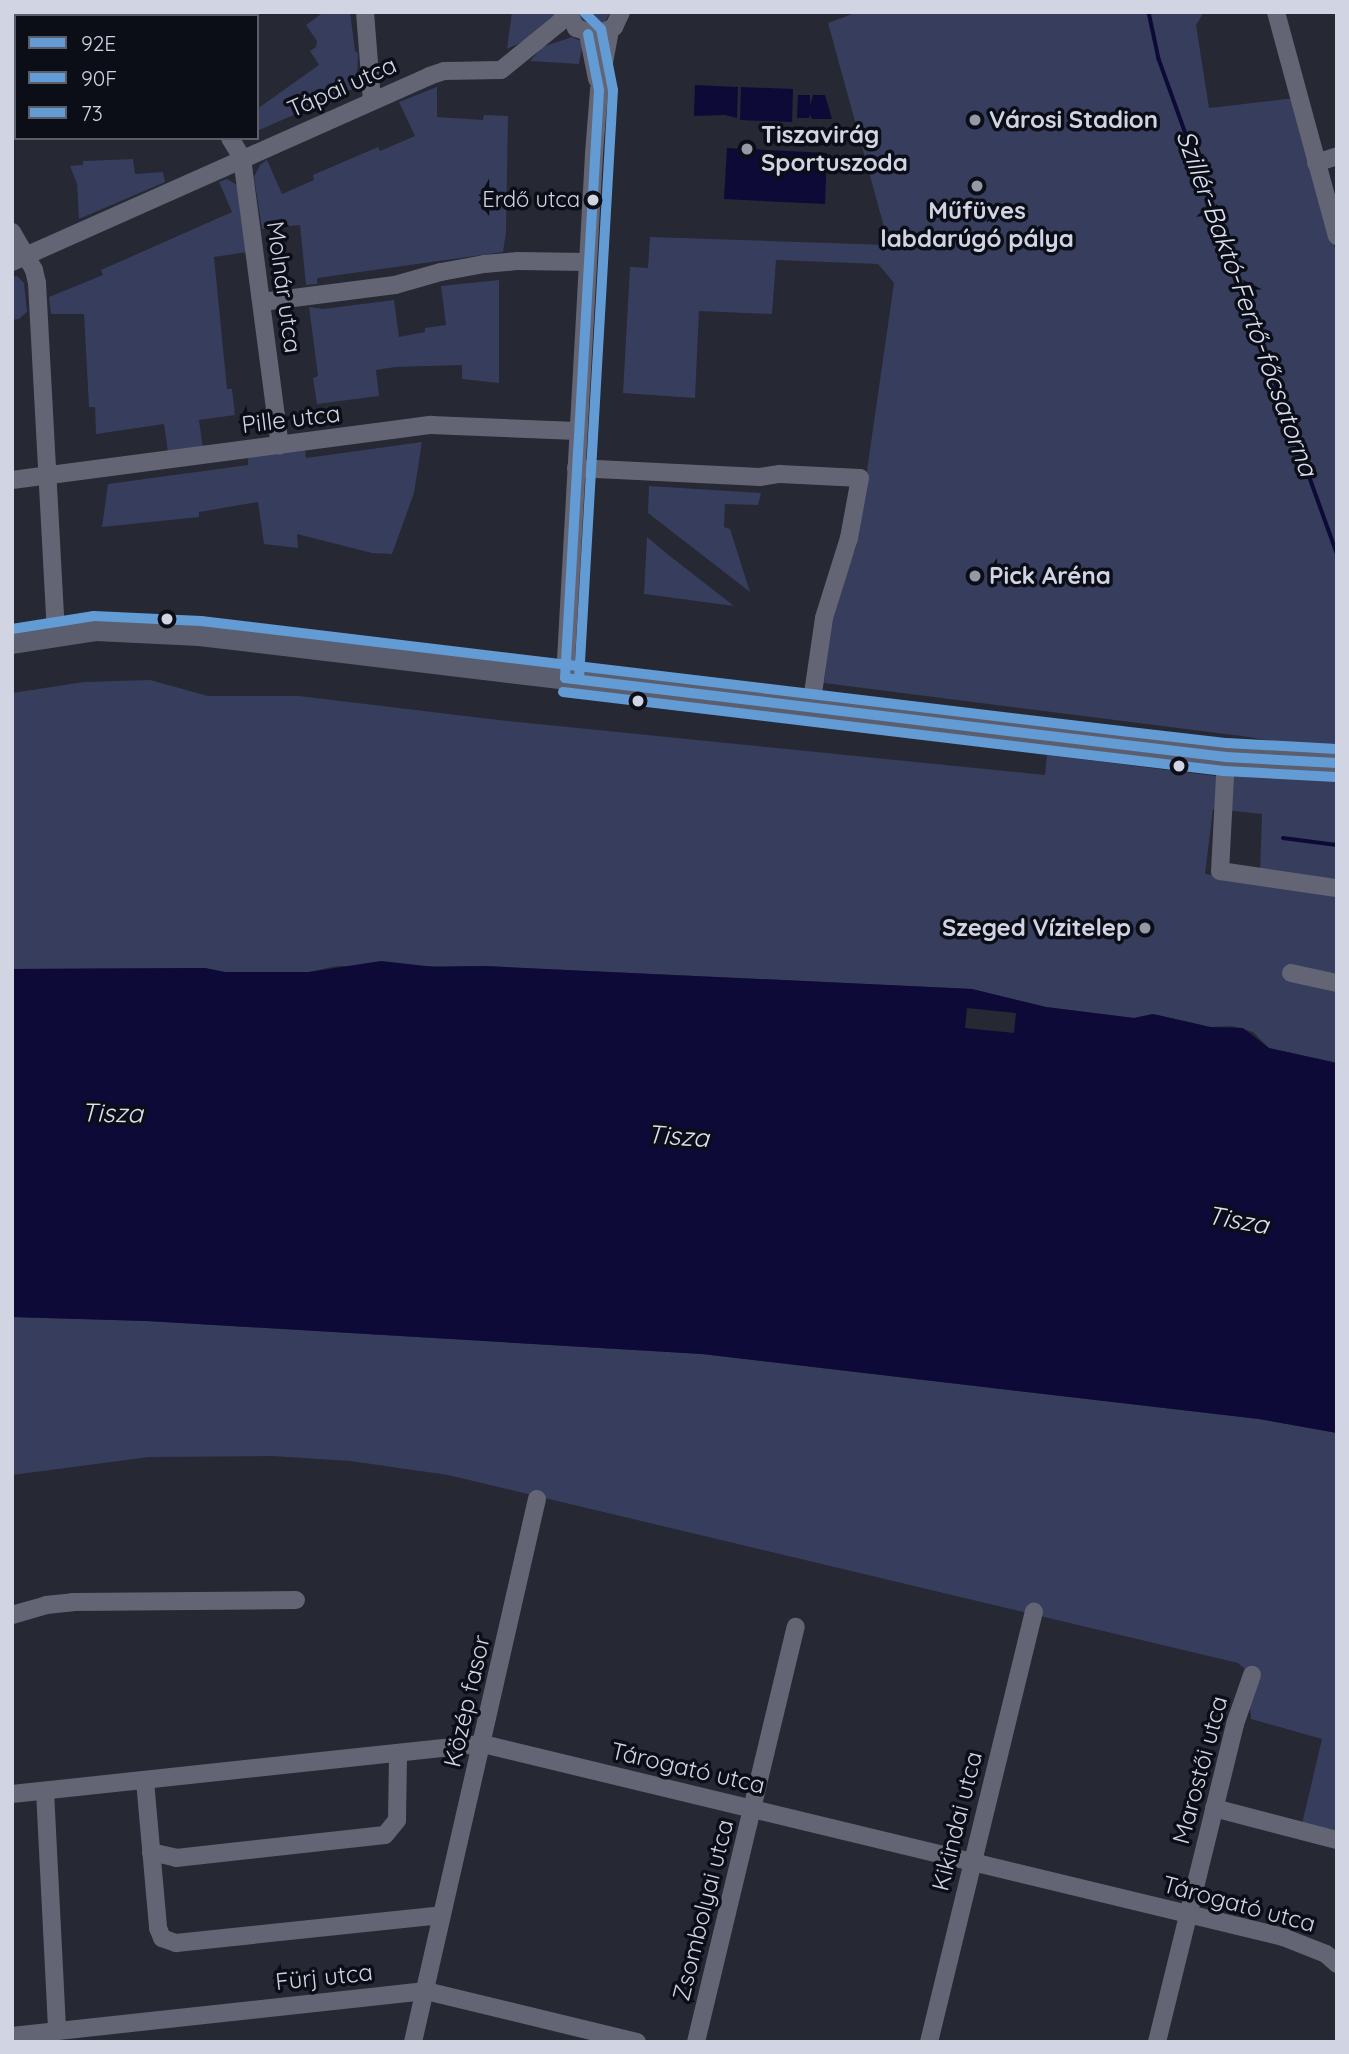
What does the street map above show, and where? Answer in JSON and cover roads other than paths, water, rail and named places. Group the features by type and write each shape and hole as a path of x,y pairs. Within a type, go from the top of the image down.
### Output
{"main road":[{"path":"12,643 55,635 119,629 199,635 1226,757 1337,763"}],"street":[{"path":"365,12 372,101"},
{"path":"568,12 572,22 585,33 599,90"},
{"name":"Tápai utca","path":"20,259 242,158 444,71 501,70 537,42 568,12"},
{"path":"565,678 577,431 599,90 610,30 621,12"},
{"path":"1276,12 1337,236"},
{"name":"Tápai utca","path":"537,42 610,30"},
{"name":"Molnár utca","path":"231,140 242,158 281,446"},
{"path":"1316,163 1337,156"},
{"path":"12,232 20,259 34,270 37,283 49,475 55,635"},
{"path":"262,302 396,285 441,272 484,264 517,261 588,262"},
{"name":"Pille utca","path":"12,480 431,425 577,431"},
{"path":"576,468 760,477 780,474 860,478 849,538 824,618 811,707"},
{"path":"1226,757 1220,872 1337,888"},
{"path":"1291,973 1337,983"},
{"name":"Közép fasor","path":"414,2042 537,1499"},
{"path":"12,1615 73,1602 296,1600"},
{"name":"Kikindai utca","path":"929,2042 1034,1612"},
{"name":"Zsombolyai utca","path":"696,2042 796,1627"},
{"name":"Marostői utca","path":"1157,2042 1235,1724 1252,1675"},
{"name":"Tárogató utca","path":"12,1794 483,1744 1306,1944 1337,1964"},
{"path":"151,1852 176,1858 385,1835 397,1820 398,1754"},
{"path":"145,1780 158,1928 162,1938 176,1943 442,1914"},
{"path":"44,1791 57,2030"},
{"path":"1214,1808 1337,1840"},
{"name":"Fürj utca","path":"12,2036 426,1991 637,2042"}],"water":[{"path":"695,85 738,87 737,118 725,115 694,116"},
{"path":"741,87 793,89 792,122 740,120"},
{"path":"798,95 810,95 810,106 813,95 825,95 832,119 812,119 810,114 809,118 797,118"},
{"path":"727,148 827,153 825,204 724,199"},
{"name":"Tisza","path":"381,961 435,967 484,966 972,989 1046,1007 1134,1018 1153,1014 1210,1027 1243,1028 1269,1048 1337,1063 1337,1433 1259,1419 702,1354 147,1321 12,1317 12,969 205,968 225,972 309,972"}],"waterway":[{"name":"Szillér-Baktó-Fertő-főcsatorna","path":"1149,12 1159,59 1337,553"},
{"path":"1283,838 1337,845"}],"place":[{"name":"Városi Stadion","path":"975,120"},
{"name":"Tiszavirág Sportuszoda","path":"747,149"},
{"name":"Műfüves labdarúgó pálya","path":"977,186"},
{"name":"Erdő utca","path":"593,200"},
{"name":"Pick Aréna","path":"975,576"},
{"name":"Szeged Vízitelep","path":"1145,928"}]}
